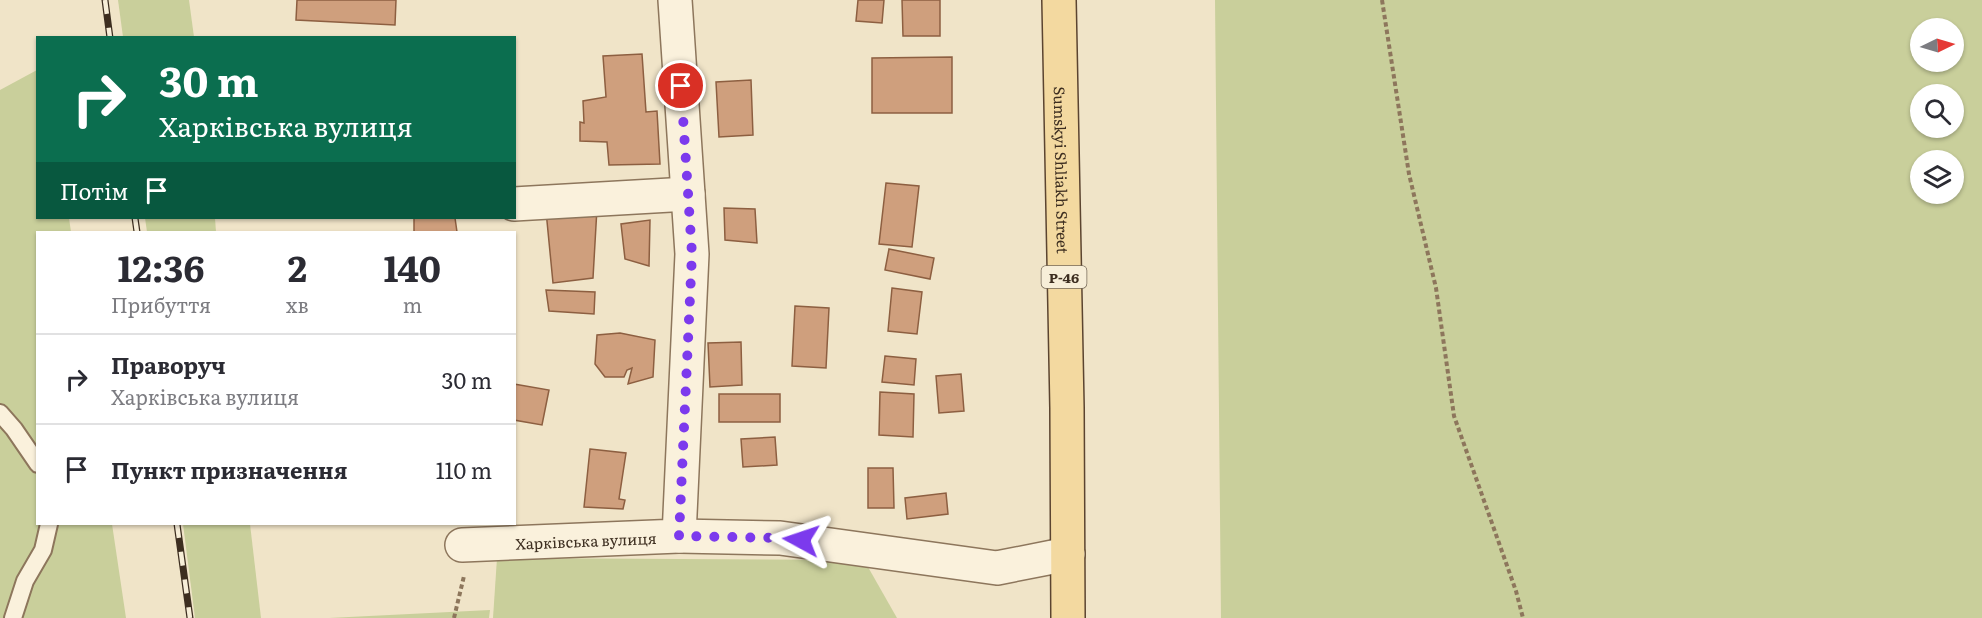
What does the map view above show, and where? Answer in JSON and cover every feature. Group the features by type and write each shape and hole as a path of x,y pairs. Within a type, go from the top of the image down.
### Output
{"main road":[{"name":"Sumskyi Shliakh Street","path":"1059,0 1068,554"},
{"name":"Р-46","path":"1068,554 1068,618"}],"street":[{"name":"Харківська вулиця","path":"472,545 679,536 692,254 675,0"},
{"path":"516,204 688,194"},
{"path":"679,536 780,538 997,568 1068,554"}],"lane":[{"path":"0,413 36,461"},
{"path":"13,618 25,581 43,550 49,525"}],"path":[{"path":"1382,0 1409,174 1436,288 1454,416 1516,591 1522,618"},
{"path":"454,618 472,545"}],"green space":[{"path":"118,0 189,0 194,36 123,36"},
{"path":"1215,0 1982,0 1982,618 1221,618"},
{"path":"36,71 36,219 69,219 71,231 36,231 36,525 112,525 126,618 0,618 0,90"},
{"path":"145,219 215,219 216,231 147,231"},
{"path":"183,525 250,525 261,618 195,618"},
{"path":"497,558 864,560 897,618 493,618"},
{"path":"490,610 489,618 329,618"}],"building":[{"path":"297,0 396,0 395,25 296,20"},
{"path":"858,0 884,0 882,23 856,21"},
{"path":"902,0 940,0 940,36 903,36"},
{"path":"642,54 646,112 657,111 660,164 609,165 607,142 580,141 580,122 584,123 583,101 606,97 603,56"},
{"path":"952,57 952,113 872,113 872,58"},
{"path":"751,80 753,135 719,137 716,82"},
{"path":"886,183 919,186 912,247 879,244"},
{"path":"597,208 593,278 553,283 546,211"},
{"path":"724,208 755,209 757,243 725,240"},
{"path":"414,219 455,219 457,231 414,231"},
{"path":"650,220 649,266 625,259 621,224"},
{"path":"889,249 934,258 930,279 885,270"},
{"path":"892,288 922,292 917,334 888,331"},
{"path":"546,290 595,292 594,314 549,311"},
{"path":"795,306 829,308 826,368 792,366"},
{"path":"620,333 655,340 653,377 628,384 632,368 627,370 624,377 605,377 595,364 597,335"},
{"path":"741,342 742,385 710,387 708,343"},
{"path":"885,356 916,359 914,385 882,382"},
{"path":"961,374 964,411 939,413 936,376"},
{"path":"516,384 549,390 542,425 516,420"},
{"path":"880,392 914,394 913,437 879,435"},
{"path":"719,394 780,394 780,422 719,422"},
{"path":"775,437 777,465 743,467 741,439"},
{"path":"590,449 626,453 619,499 625,500 623,509 584,507"},
{"path":"868,468 893,468 894,508 868,508"},
{"path":"946,493 948,514 907,519 905,498"}],"railway":[{"path":"105,0 110,36"},
{"path":"135,219 137,231"},
{"path":"177,525 190,618"}],"route":[{"path":"681,86 692,254 679,536 801,540"}]}
